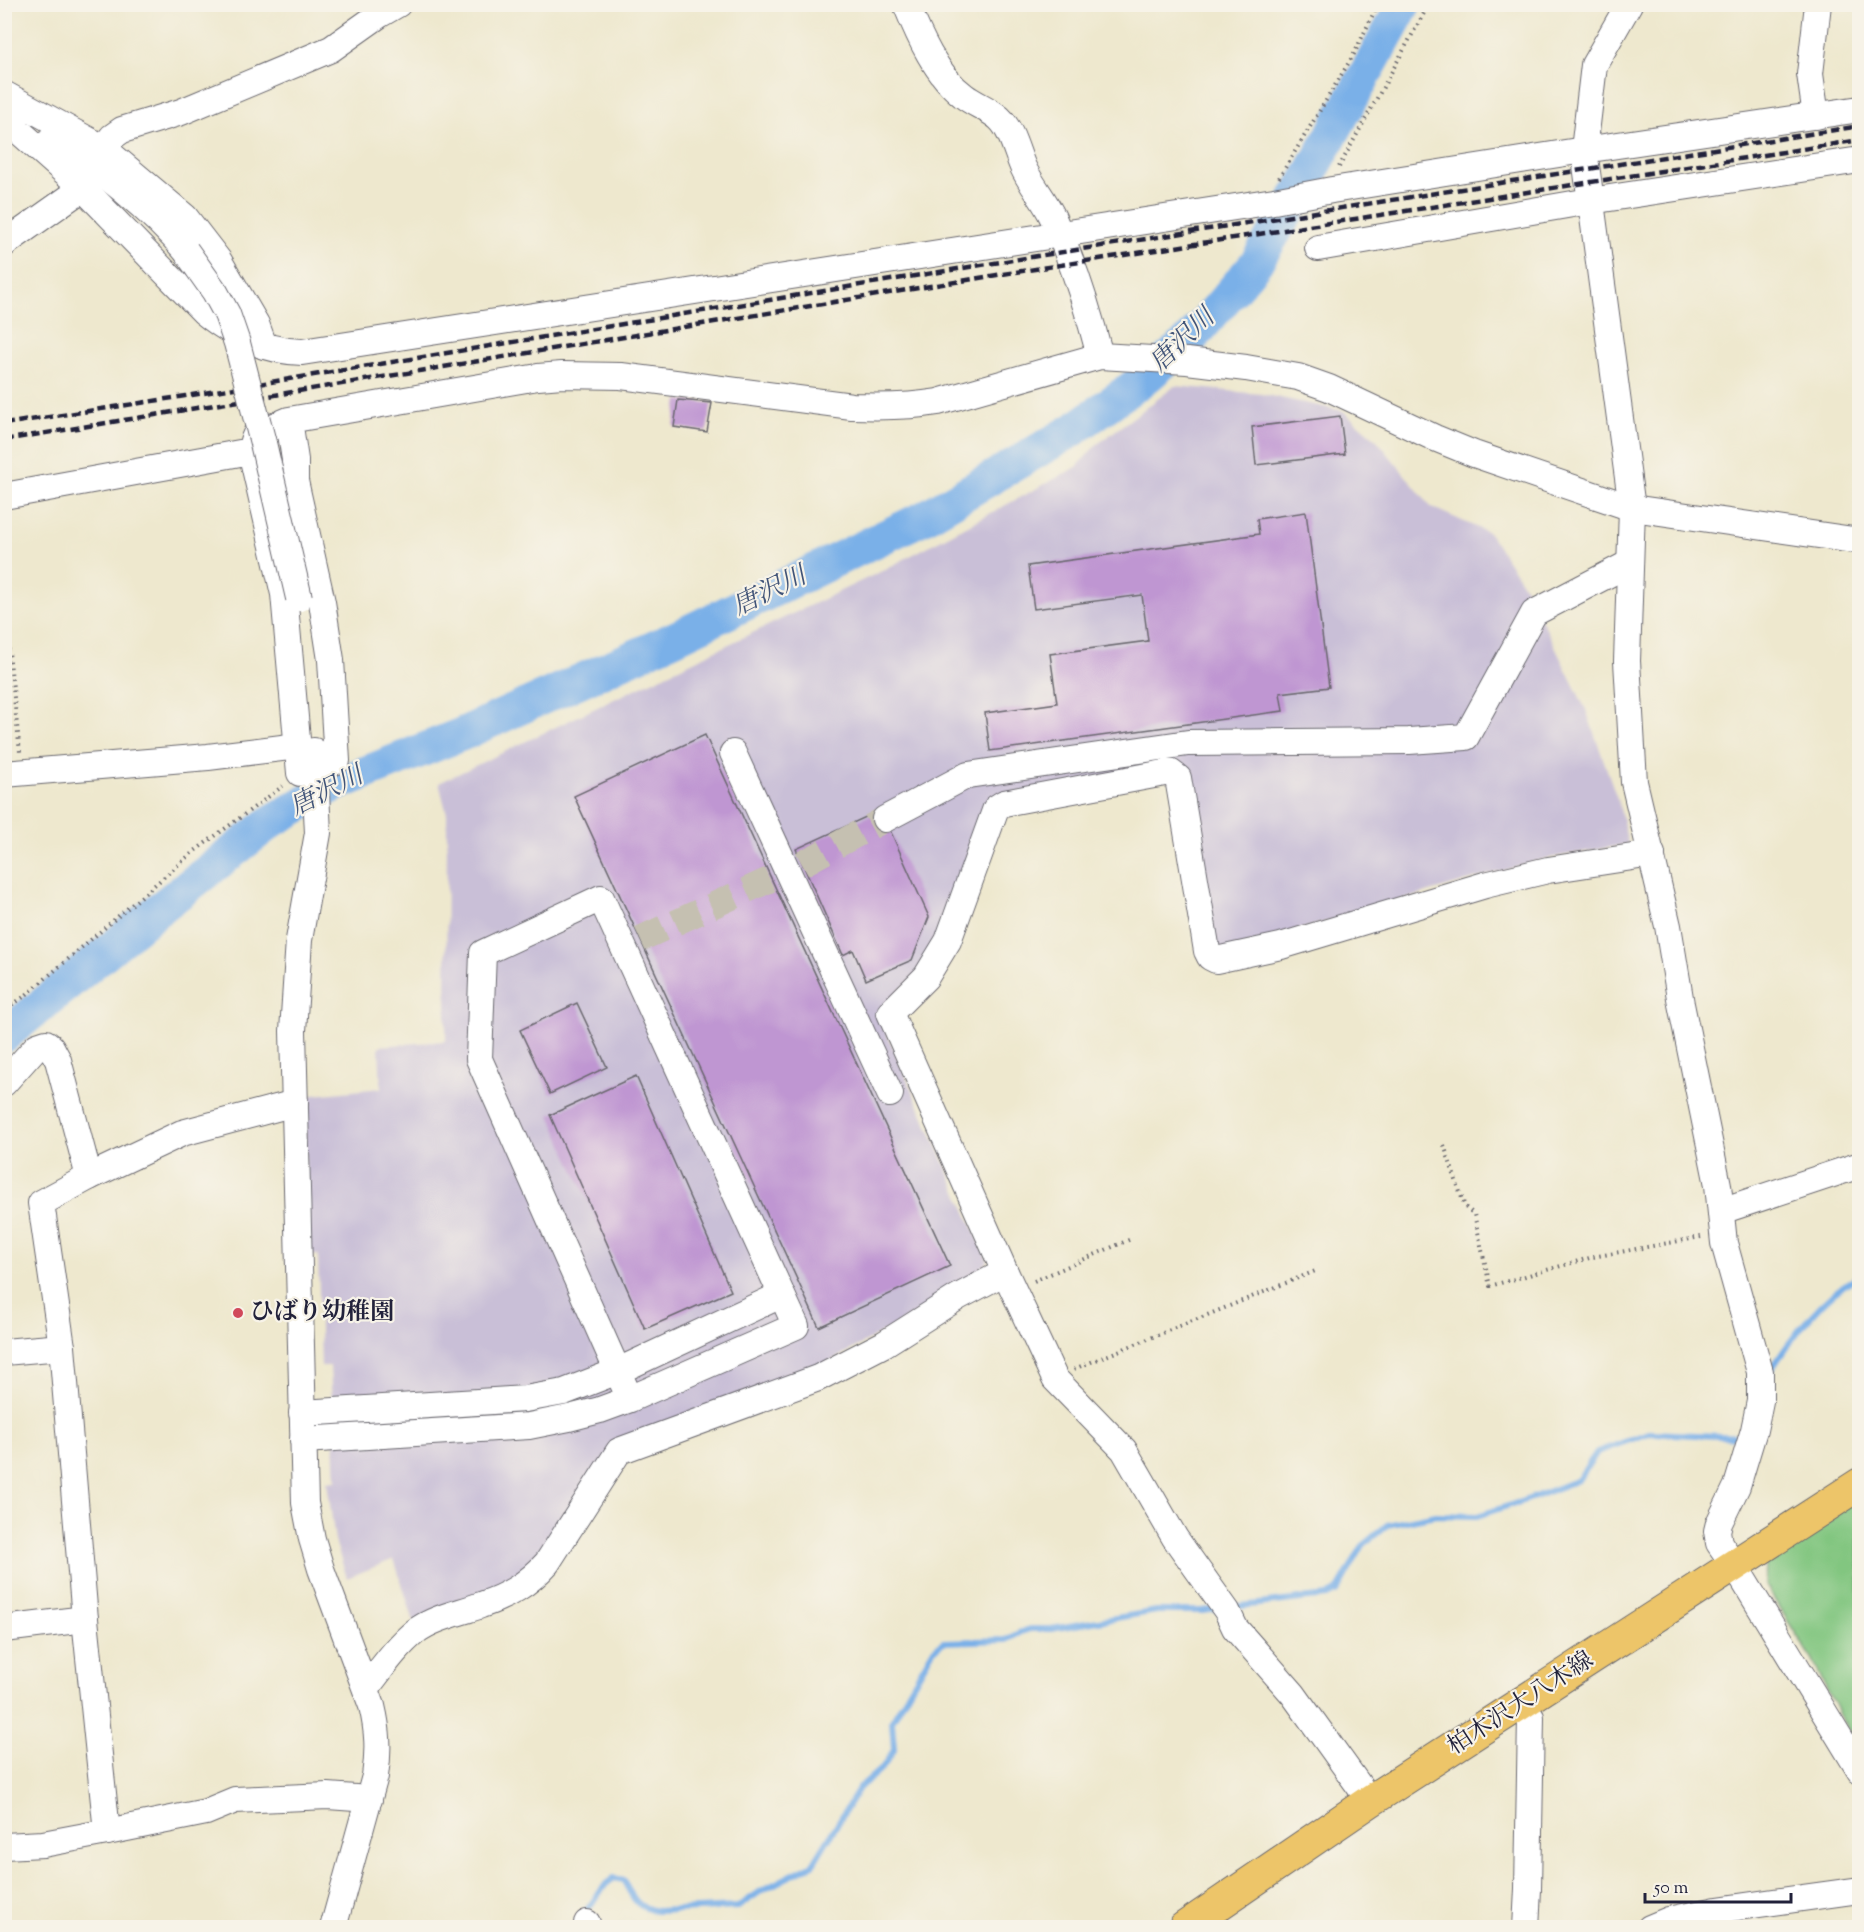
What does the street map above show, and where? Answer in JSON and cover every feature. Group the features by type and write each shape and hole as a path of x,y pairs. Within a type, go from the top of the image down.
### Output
{"main road":[{"name":"柏木沢大八木線","path":"1184,1928 1370,1801 1860,1484"}],"street":[{"path":"906,4 934,62 951,85 964,97 999,118 1011,136 1023,166 1052,215 1090,316 1100,356"},
{"path":"1629,4 1594,65 1584,150 1632,508 1627,661 1634,782 1668,926 1681,1004 1718,1185 1722,1222 1760,1372 1760,1401 1737,1486 1717,1531 1719,1544 1735,1566 1860,1771"},
{"path":"1816,116 1810,74 1818,4"},
{"path":"103,148 112,136 122,130 181,112 331,49 384,8"},
{"path":"4,94 103,148 185,217 219,261 256,324 264,346"},
{"path":"4,100 140,205 186,251 215,292 227,314 237,343 299,598 307,647 310,773 317,811 318,832 298,952 293,1030 305,1503 321,1569 366,1687 377,1727 379,1751 375,1776 333,1928"},
{"path":"4,118 83,188 204,312 220,325 264,346 286,352 302,352 1277,201 1584,150 1860,109"},
{"path":"1318,248 1590,201 1860,160"},
{"path":"4,244 83,188"},
{"path":"182,287 219,261"},
{"path":"310,773 298,746 284,594 251,451 256,434 289,420 562,375 621,376 852,406 911,407 958,397 1100,356 1187,361 1246,368 1298,377 1329,388 1474,454 1632,508 1860,541"},
{"path":"289,420 295,460 295,481 322,602 331,660 337,761 310,773"},
{"path":"4,496 251,451"},
{"path":"885,819 968,775 1188,743 1409,741 1466,737 1534,614 1630,563"},
{"path":"14,774 208,757 298,746"},
{"path":"733,753 890,1094"},
{"path":"1370,1801 1293,1694 1235,1628 1227,1611 1175,1538 1124,1450 1055,1379 890,1012 927,977 948,941 996,808 1004,803 1170,772 1178,778 1207,951 1210,957 1216,960 1281,946 1548,870 1652,854"},
{"path":"303,1440 529,1426 600,1410 630,1399 796,1326 781,1296 631,943 601,898 483,953 479,1059 630,1399"},
{"path":"4,1083 37,1046 46,1043 51,1047 58,1060 89,1177"},
{"path":"107,1832 85,1619 62,1347 41,1203 89,1177 182,1133 295,1103"},
{"path":"1722,1222 1860,1165"},
{"path":"366,1687 399,1647 417,1630 442,1617 505,1596 535,1576 547,1563 619,1451 818,1378 884,1344 958,1297 1009,1281"},
{"path":"303,1413 525,1399 564,1392 618,1371 781,1296"},
{"path":"4,1352 62,1347"},
{"path":"4,1629 85,1619"},
{"path":"1521,1705 1531,1717 1526,1928"},
{"path":"4,1846 43,1844 107,1832 206,1812 235,1800 328,1796 369,1799"},
{"path":"1650,1928 1669,1920 1726,1908 1860,1890"}],"path":[{"path":"1277,201 1273,188 1354,54 1378,4"},
{"path":"1327,191 1429,4"},
{"path":"4,607 14,774"},
{"path":"12,1005 192,853 310,773"},
{"path":"1444,1145 1465,1207 1473,1214 1490,1286 1722,1222"},
{"path":"1009,1281 1131,1239"},
{"path":"1055,1379 1081,1366 1318,1270"}],"shaded area":[{"path":"1175,386 1261,394 1343,411 1376,439 1431,507 1489,533 1527,590 1586,710 1619,804 1628,844 1544,859 1222,952 1213,947 1181,766 998,796 940,938 920,971 877,1012 988,1261 955,1292 815,1370 616,1444 542,1556 519,1578 414,1622 394,1559 347,1578 335,1541 327,1481 336,1480 330,1366 321,1366 318,1255 307,1256 304,1096 381,1088 379,1046 446,1041 447,814 439,783 880,572 1077,467 1095,446"}],"green space":[{"path":"1859,1498 1859,1746 1840,1717 1812,1659 1765,1585 1766,1561"}],"building":[{"path":"678,400 712,403 707,432 674,427"},
{"path":"1340,416 1345,454 1256,465 1252,427"},
{"path":"1306,512 1329,687 1280,693 1283,711 990,751 985,713 1057,703 1050,654 1148,641 1142,595 1034,609 1028,566 1259,534 1257,519"},
{"path":"705,735 950,1266 819,1327 574,796"},
{"path":"881,810 929,917 912,960 866,980 853,950 843,955 796,849"},
{"path":"577,1003 607,1067 550,1094 520,1030"},
{"path":"636,1076 731,1291 645,1329 550,1115"}],"waterway":[{"name":"唐沢川","path":"4,1036 155,912 272,821 335,785 460,735 675,638 927,516 1073,430 1148,376 1192,338 1256,263 1308,178 1404,4"},
{"path":"1769,1373 1787,1346 1820,1306 1860,1275"},
{"path":"1232,1607 1327,1596 1337,1591 1363,1545 1387,1525 1436,1515 1477,1516 1532,1498 1578,1480 1597,1452 1649,1433 1745,1437"},
{"path":"586,1911 606,1884 614,1878 623,1880 639,1904 657,1911 738,1907 761,1891 813,1864 859,1788 883,1767 894,1750 892,1721 933,1650 943,1642 1006,1640 1030,1629 1051,1629 1157,1611 1219,1609"}],"tunnel":[{"path":"802,864 885,819"},
{"path":"640,939 771,879"}],"railway":[{"path":"4,424 1000,262 1860,126"},
{"path":"4,440 1003,274 1860,140"}],"place":[{"name":"ひばり幼稚園","path":"238,1313"}]}
